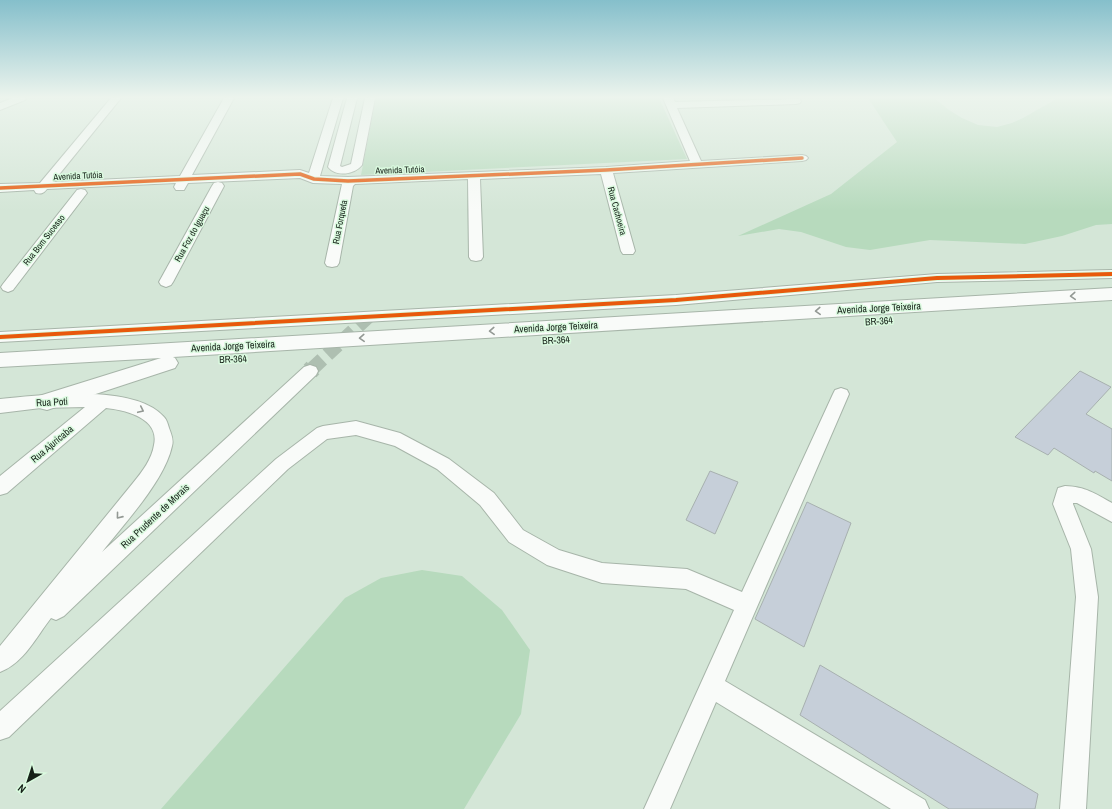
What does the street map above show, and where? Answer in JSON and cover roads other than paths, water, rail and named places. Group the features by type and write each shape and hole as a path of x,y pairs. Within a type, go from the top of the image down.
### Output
{"highway":[{"name":"Avenida Jorge Teixeira","path":"0,360 1112,294"},
{"name":"BR-364","path":"0,372 1112,306"},
{"path":"0,347 123,353"},
{"path":"47,402 168,363"}],"street":[{"path":"40,190 85,136"},
{"path":"181,184 208,136"},
{"path":"313,179 327,136"},
{"path":"342,136 334,167 337,170 355,167 362,136"},
{"path":"685,136 697,164"},
{"path":"324,147 339,146 352,138 361,139"},
{"path":"339,146 348,155 358,152"},
{"name":"Avenida Tutóia","path":"0,197 40,190 181,184 218,186 298,184 313,179 341,180 350,182 355,180 606,170 802,158"},
{"name":"Rua Cachoeira","path":"606,170 628,251"},
{"name":"Avenida Tutóia","path":"0,188 81,193 300,174 309,176 313,179"},
{"path":"474,175 476,257"},
{"name":"Rua Forqueta","path":"332,263 347,186 350,182"},
{"name":"Rua Foz do Iguaçu","path":"166,282 218,186"},
{"name":"Rua Bom Sucesso","path":"8,287 81,193"},
{"path":"0,337 676,300 937,278 1112,274"},
{"name":"Rua Prudente de Morais","path":"7,655 310,372"},
{"path":"657,809 841,394"},
{"name":"Rua Poti","path":"0,406 47,402 104,400 119,402 135,407 152,417 162,428 164,442 154,468 140,489 7,655"},
{"name":"Rua Ajuricaba","path":"0,487 104,400"},
{"path":"0,728 282,464 323,433 356,428 400,440 437,461 487,499 516,536 554,558 602,573 687,578 747,605"},
{"path":"1072,809 1087,597 1080,550 1063,504 1065,494 1080,495 1112,513"},
{"path":"711,686 916,809"}],"tunnel":[{"path":"312,369 369,316"}]}
